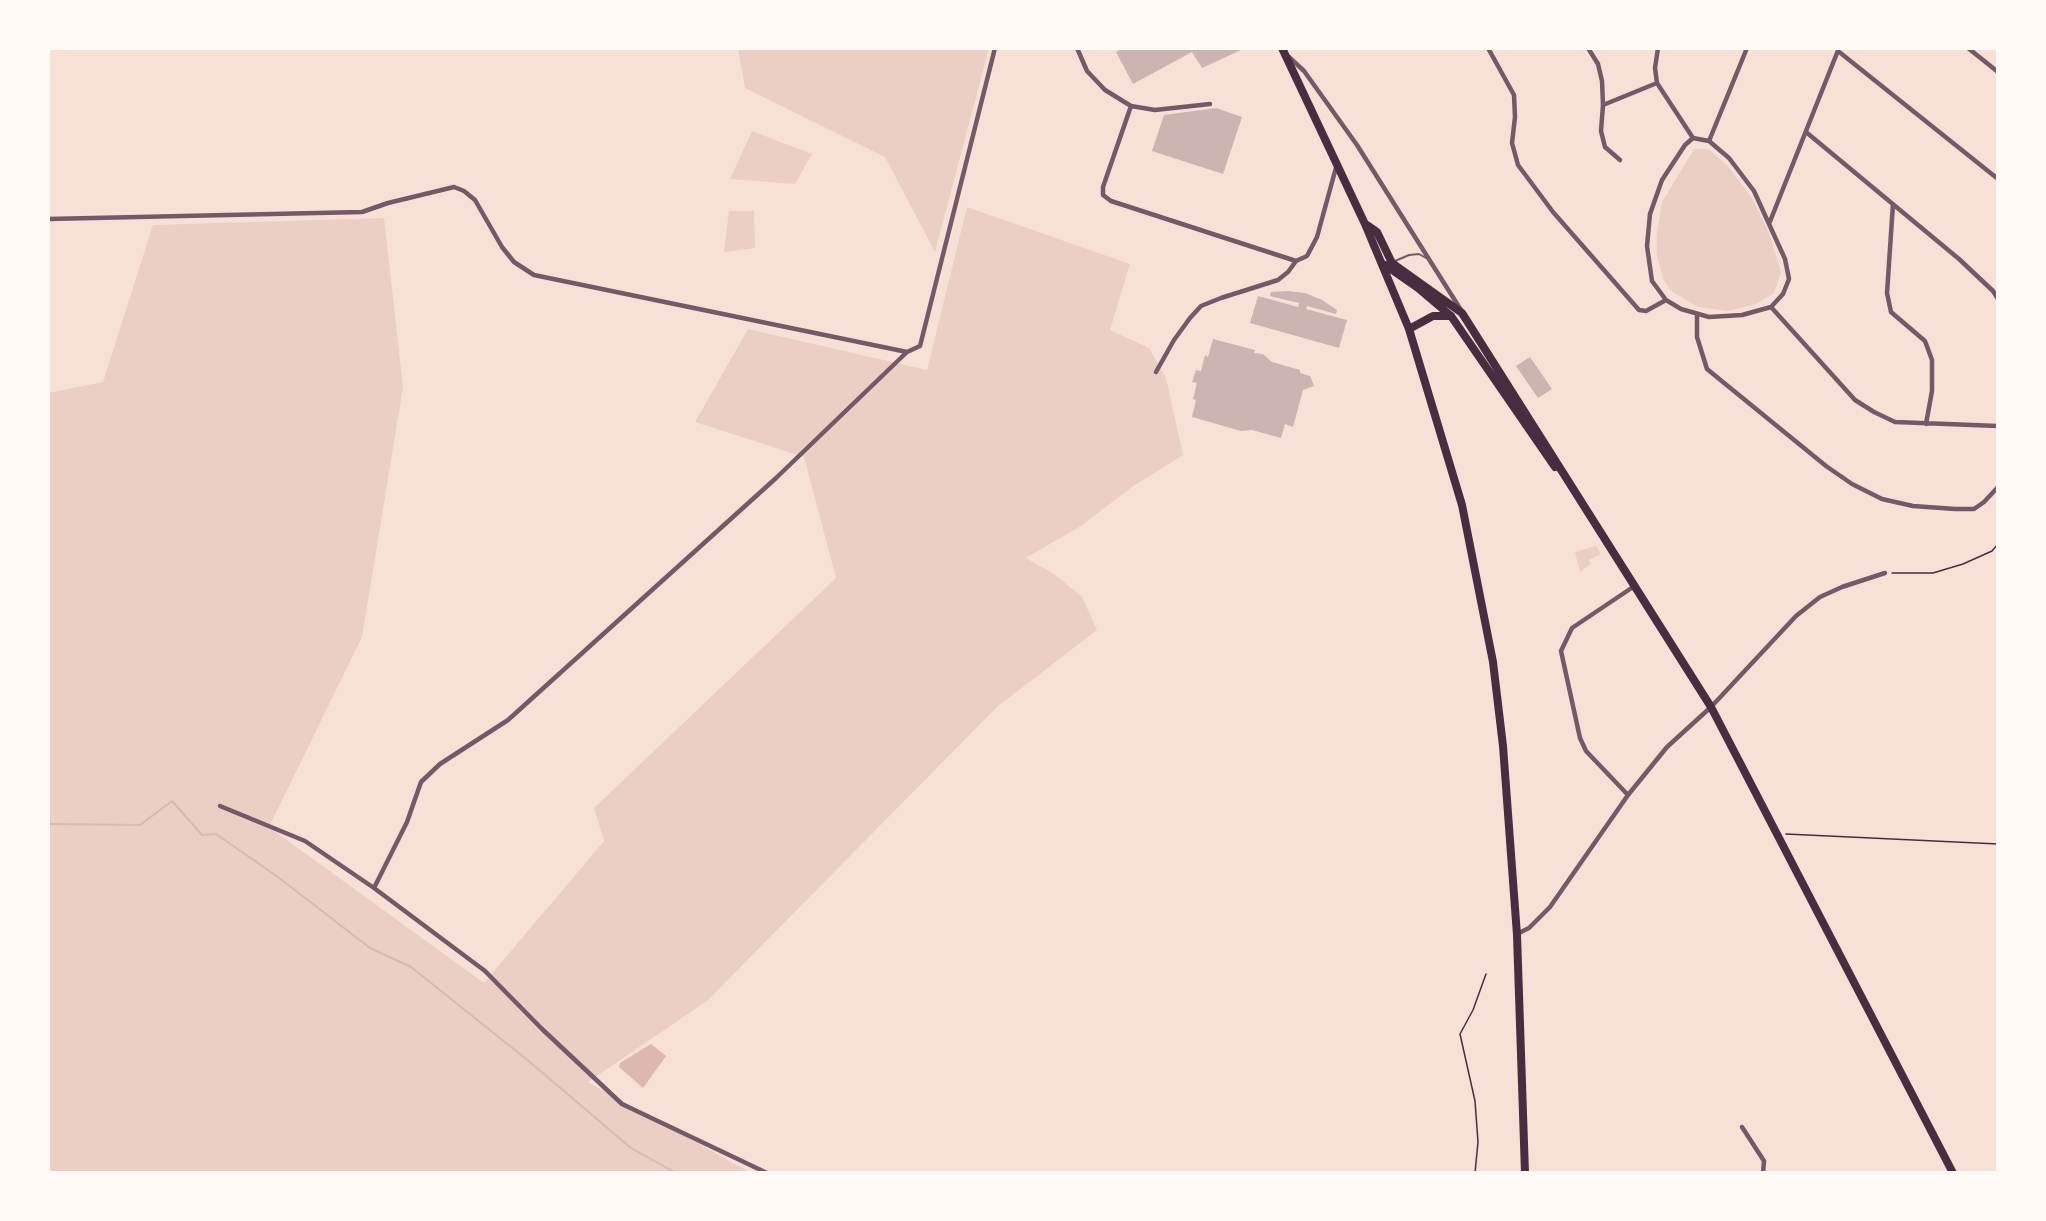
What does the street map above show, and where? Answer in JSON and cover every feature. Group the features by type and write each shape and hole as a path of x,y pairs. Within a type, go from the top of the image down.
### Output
{"main road":[{"path":"1285,52 1365,224 1388,264 1462,505 1493,662 1504,757 1516,935 1526,1173"},
{"path":"1388,264 1462,313 1712,707 1953,1173"},
{"path":"1388,264 1451,316 1636,585"},
{"path":"1409,329 1433,316 1451,316"}],"street":[{"path":"374,888 407,822 421,782 440,764 508,720 775,478 907,352 920,346 995,48"},
{"path":"1077,48 1087,71 1105,90 1131,106 1155,110 1210,104"},
{"path":"1488,48 1514,95 1515,117 1512,143 1518,165 1553,212 1639,310 1647,311 1666,300"},
{"path":"1587,48 1598,64 1602,81 1601,131 1605,147 1620,159"},
{"path":"1658,48 1654,68 1657,83 1693,138 1709,141 1730,158 1743,175 1785,258 1789,279 1783,294 1771,307 1742,315 1709,317 1681,309 1666,300 1652,281 1647,246 1650,214 1662,180 1685,145 1693,138"},
{"path":"1709,141 1746,48"},
{"path":"1968,48 1998,72"},
{"path":"1769,224 1839,50 1998,179"},
{"path":"1285,52 1304,71 1357,146 1462,313"},
{"path":"1603,105 1657,83"},
{"path":"1131,106 1103,187 1103,195 1111,201 1296,261"},
{"path":"1806,132 1959,260 1998,298"},
{"path":"1156,372 1174,340 1201,306 1278,280 1296,261 1307,256 1317,237 1338,164"},
{"path":"48,219 362,212 388,202 454,187 464,191 475,200 502,247 514,262 534,275 907,352"},
{"path":"1893,204 1887,293 1891,312 1924,341 1932,360 1932,391 1926,424"},
{"path":"1771,307 1855,400 1874,412 1895,422 1998,426"},
{"path":"1697,314 1697,337 1707,369 1826,466 1852,484 1882,499 1913,506 1954,509 1974,509 1998,487"},
{"path":"1516,935 1529,928 1550,907 1628,795 1667,747 1712,707 1796,616 1820,597 1885,573"},
{"path":"1628,795 1586,751 1580,738 1561,651 1572,628 1636,585"},
{"path":"220,806 305,841 374,888 485,971 542,1029 622,1104 767,1173"},
{"path":"1742,1127 1764,1161 1763,1173"}],"lane":[{"path":"1388,264 1409,255 1419,254 1429,259"}],"path":[{"path":"1885,573 1933,573 1963,564 1992,550 1998,544"},
{"path":"1778,834 1998,843"},
{"path":"1475,1173 1478,1142 1475,1101 1460,1034 1473,1010 1486,975"}],"shaded area":[{"path":"738,48 989,48 935,252 885,157 745,88"},
{"path":"752,131 812,154 795,184 730,179"},
{"path":"1694,149 1709,149 1728,166 1752,198 1769,233 1781,272 1774,293 1756,304 1728,311 1698,307 1671,291 1663,279 1657,256 1657,233 1662,202"},
{"path":"967,207 1130,264 1110,330 1149,348 1166,378 1183,455 1132,487 1081,526 1026,558 1054,574 1082,597 1097,630 997,707 707,1001 588,1082 751,1173 48,1173 48,393 103,382 153,225 384,218 403,387 362,637 269,827 484,983 604,841 594,808 836,578 804,457 695,422 748,329 927,370"},
{"path":"729,211 754,211 755,248 724,252"},
{"path":"1596,546 1601,554 1589,560 1591,564 1580,572 1575,552"},
{"path":"651,1044 666,1056 643,1088 619,1067 620,1063"}],"building":[{"path":"1123,48 1240,48 1241,50 1202,68 1192,52 1133,84 1116,52"},
{"path":"1216,108 1242,117 1223,174 1152,151 1164,115"},
{"path":"1271,292 1305,293 1337,310 1336,314 1307,306 1306,309 1347,320 1339,348 1250,323 1258,296 1298,307 1299,303 1270,296"},
{"path":"1213,339 1255,350 1254,353 1263,354 1272,362 1300,370 1300,373 1310,376 1314,386 1303,390 1293,427 1285,424 1281,438 1252,430 1241,431 1192,417 1197,383 1192,382 1196,370 1201,371 1205,355 1208,357"},
{"path":"1530,357 1552,389 1538,398 1516,366"}],"waterway":[{"path":"48,824 140,825 172,801 202,835 216,834 278,877 370,948 411,967 525,1058 631,1148 676,1173"}]}
